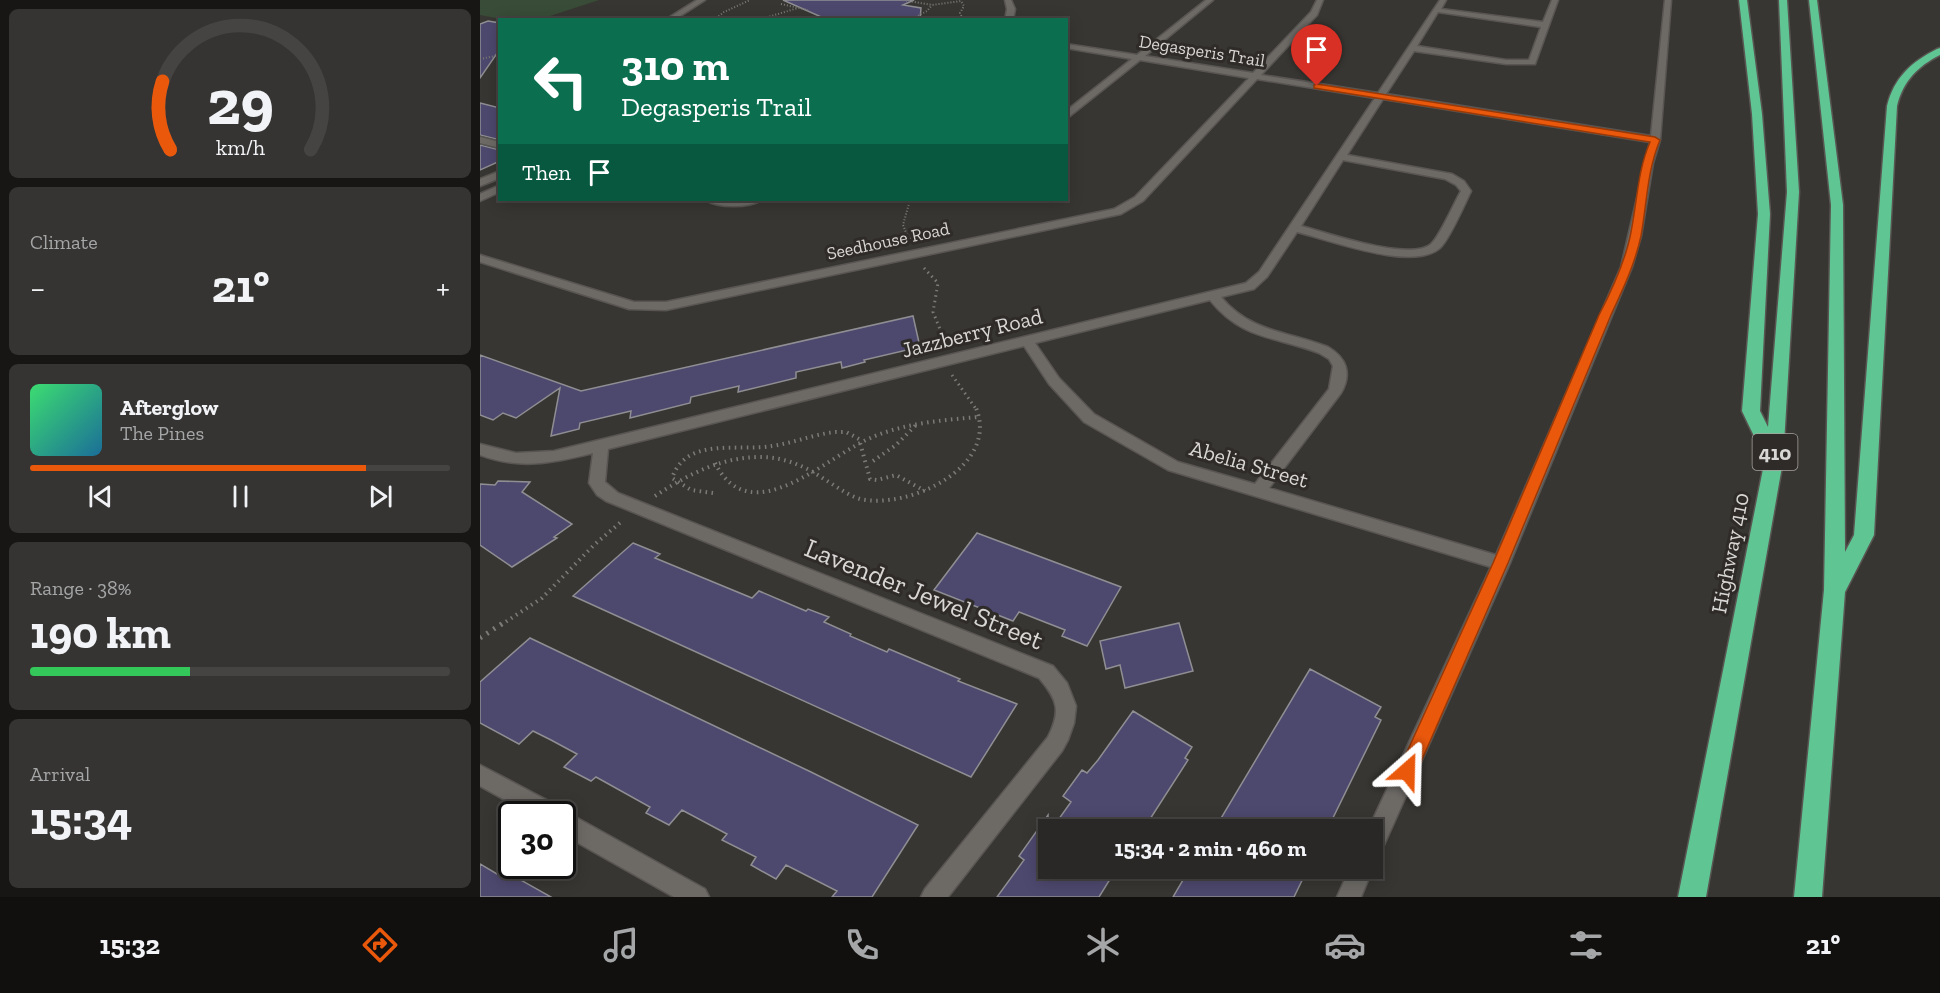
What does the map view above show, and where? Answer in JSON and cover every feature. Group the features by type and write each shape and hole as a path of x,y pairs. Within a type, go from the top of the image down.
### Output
{"highway":[{"path":"1743,0 1757,114 1764,214 1751,411 1774,461"},
{"name":"Highway 410","path":"1692,897 1774,461 1793,192 1783,0"},
{"path":"1808,897 1835,590 1837,205 1813,0"},
{"path":"1835,590 1864,536 1892,106 1895,91 1902,78 1925,58 1940,51"}],"street":[{"path":"671,18 702,0"},
{"path":"1008,0 1011,9 1009,18"},
{"path":"1068,114 1210,0"},
{"name":"Seedhouse Road","path":"480,258 633,306 647,307 677,303 1106,215 1124,209 1139,199 1314,13 1320,0"},
{"name":"Jazzberry Road","path":"480,449 504,459 533,461 1250,286 1263,274 1342,157 1443,0"},
{"path":"1411,48 1515,63 1532,62 1555,0"},
{"path":"1383,822 1501,563 1605,315 1622,282 1635,238 1647,160 1655,140 1668,0"},
{"path":"1436,10 1546,25"},
{"name":"Degasperis Trail","path":"1068,46 1655,140"},
{"path":"480,140 498,144"},
{"path":"1294,228 1388,252 1412,255 1427,251 1437,245 1466,191 1460,183 1448,176 1342,157"},
{"path":"480,183 498,175"},
{"path":"480,198 498,189"},
{"path":"724,201 746,201"},
{"path":"1213,295 1225,311 1246,326 1328,351 1339,362 1341,374 1336,390 1259,490"},
{"name":"Abelia Street","path":"1027,341 1054,381 1089,418 1173,466 1501,563"},
{"name":"Lavender Jewel Street","path":"601,446 597,483 603,491 631,513 1046,672 1060,687 1068,705 1064,727 1055,744 933,897"},
{"path":"480,776 526,801"},
{"path":"576,830 697,897"},
{"path":"1349,897 1357,879"}],"path":[{"path":"716,18 750,0"},
{"path":"903,0 932,5 961,0 964,6 960,13 962,18"},
{"path":"781,4 808,10"},
{"path":"914,18 927,11 932,5"},
{"path":"766,18 798,8"},
{"path":"788,12 793,17"},
{"path":"480,59 498,56"},
{"path":"910,201 903,225 922,266 938,283 933,316 944,333 947,352"},
{"path":"480,638 542,598 594,545 631,513 675,482 715,463 752,456 790,461 812,471 844,494 867,500 894,500 926,492 949,476 968,457 979,436 979,417 974,403 950,372"},
{"path":"715,463 725,480 741,490 763,494 783,488 861,442 891,430 918,424 979,417"},
{"path":"873,461 918,424"},
{"path":"713,494 699,494 675,482 672,478 677,466 687,456 705,451 771,446 845,431 856,436 861,442 865,473 870,479 877,480 896,475 926,492"}],"green space":[{"path":"480,0 599,0 544,18 498,18 480,15"}],"building":[{"path":"783,0 914,0 903,5 921,8 920,18 824,18"},
{"path":"488,21 498,23 498,52 480,78 480,24"},
{"path":"480,103 498,108 498,140 480,135"},
{"path":"480,145 498,150 498,162 480,170"},
{"path":"913,316 920,347 864,360 865,362 842,368 841,362 796,372 796,378 738,392 739,386 691,397 690,403 630,418 631,411 580,423 579,429 551,436 560,388 516,418 503,413 493,420 480,415 480,355 581,391"},
{"path":"498,481 530,482 522,492 572,524 554,537 557,538 512,567 480,545 480,484 495,485"},
{"path":"977,533 1121,587 1087,646 1062,636 1065,630 1019,612 1013,621 934,590"},
{"path":"633,543 660,554 655,558 752,598 759,591 806,611 808,609 829,617 824,622 851,634 850,636 887,652 889,649 960,679 958,681 1017,704 971,777 573,596"},
{"path":"1179,623 1193,671 1125,688 1120,665 1106,669 1100,641"},
{"path":"530,638 918,825 872,897 832,897 837,891 786,865 776,879 751,865 756,857 722,840 727,834 682,810 669,825 646,813 650,807 596,777 591,781 564,767 577,754 551,740 533,731 519,744 480,723 480,682"},
{"path":"1310,669 1381,707 1375,717 1381,720 1332,819 1221,819"},
{"path":"1133,711 1192,747 1185,758 1188,760 1150,819 1059,819 1071,802 1063,796 1082,770 1087,773"},
{"path":"1038,829 1038,879 1110,879 1099,897 997,897 1024,860 1019,856"},
{"path":"480,864 498,873 498,879 519,879 551,897 480,897"},
{"path":"1184,879 1303,879 1294,897 1173,897"}],"route":[{"path":"1317,86 1655,140 1647,160 1635,238 1622,282 1605,315 1501,563 1407,771"}]}
